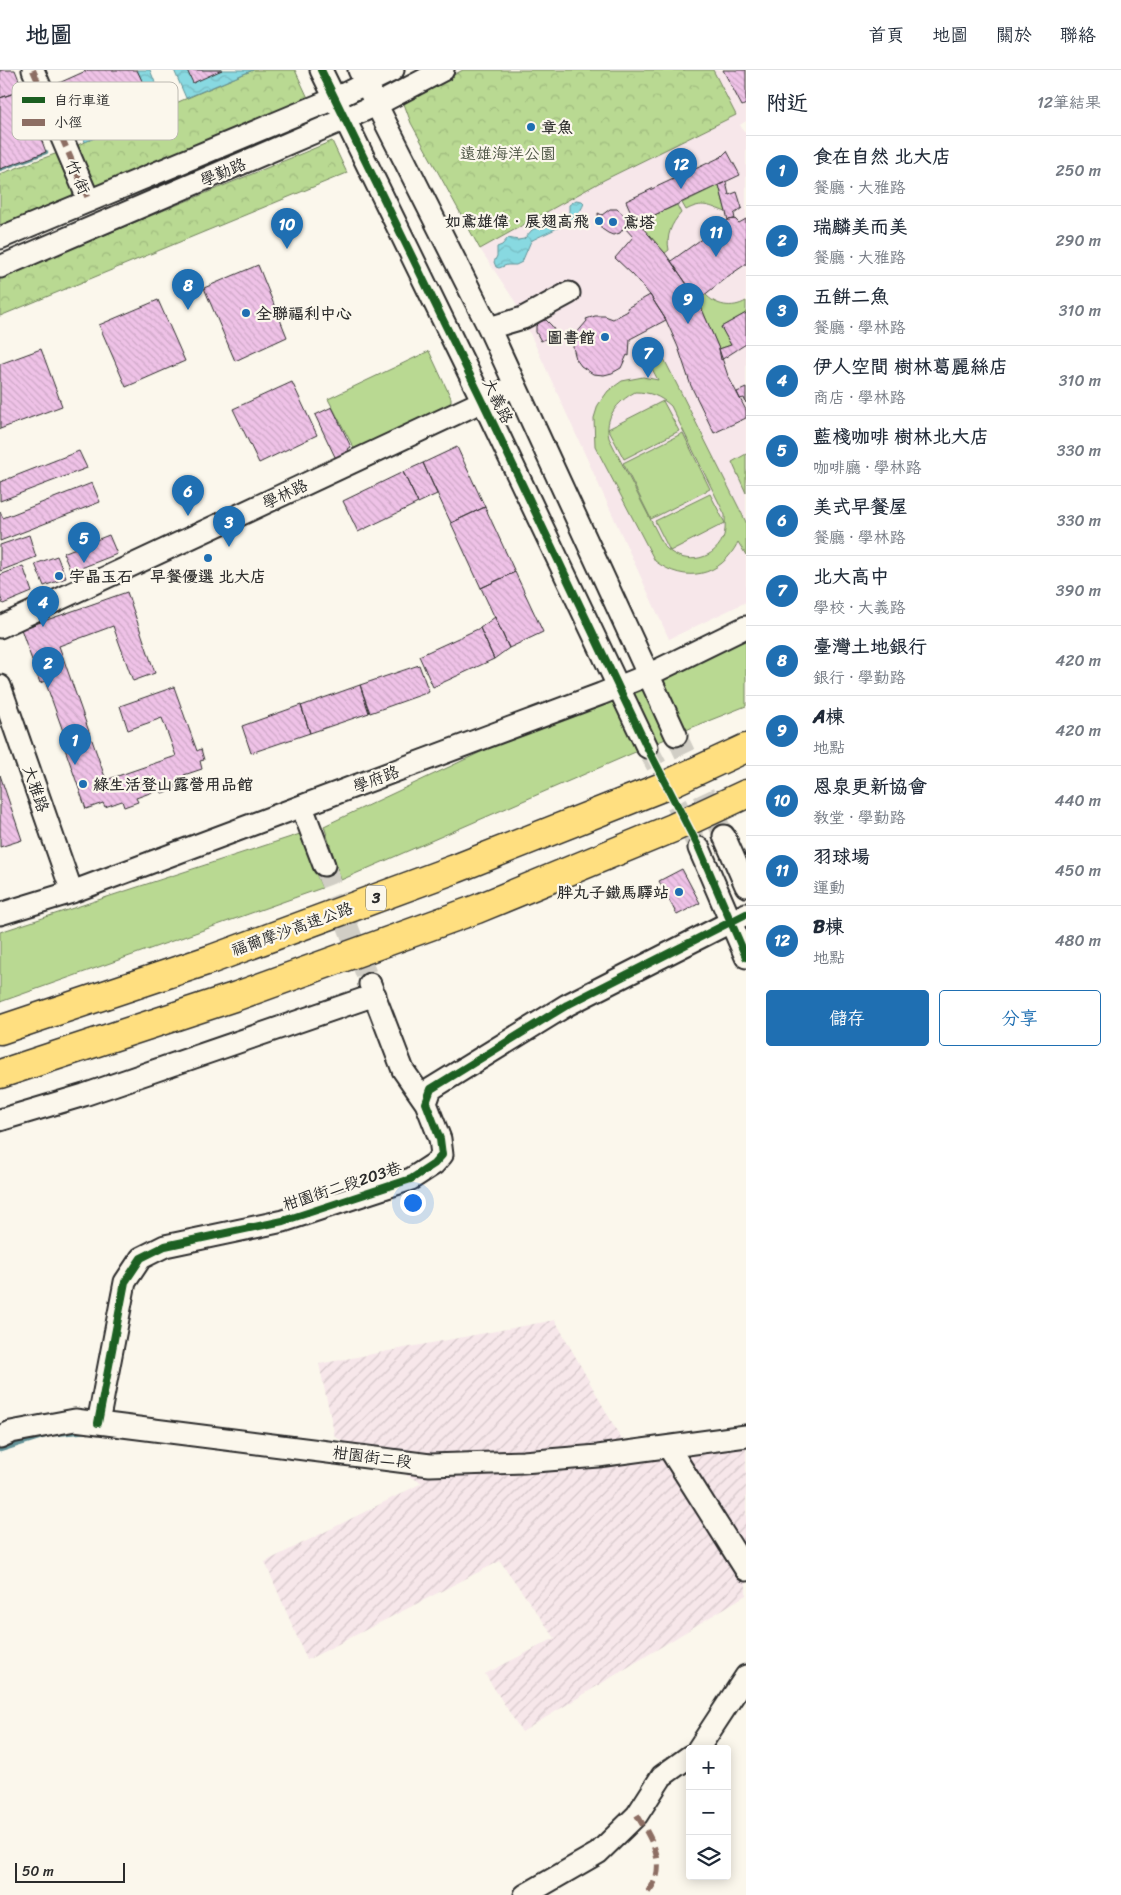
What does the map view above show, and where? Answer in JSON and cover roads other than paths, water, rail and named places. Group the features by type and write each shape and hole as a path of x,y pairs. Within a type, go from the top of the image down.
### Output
{"highway":[{"name":"福爾摩沙高速公路","path":"0,1030 212,959 455,869 662,787 746,748"},
{"path":"0,1074 237,996 477,909 673,828 746,794"}],"street":[{"name":"竹 街","path":"32,70 37,82"},
{"name":"大義路","path":"320,70 336,98 483,402 647,747"},
{"name":"學勤路","path":"0,238 336,98 363,77 393,70"},
{"name":"學勤路","path":"0,267 345,119 443,70"},
{"name":"大義路","path":"363,77 489,328 676,735"},
{"name":"竹 街","path":"62,140 89,201"},
{"path":"489,328 523,318 569,293"},
{"name":"學林路","path":"0,627 515,386"},
{"name":"學府路","path":"0,914 72,892 618,687 648,675 746,627"},
{"name":"大雅路","path":"0,686 72,892"},
{"path":"302,807 324,865"},
{"path":"724,836 746,886"},
{"path":"699,848 739,918 746,957"},
{"path":"426,1103 431,1089 567,1005 739,918"},
{"path":"0,1120 84,1095 372,990 402,1070 426,1103"},
{"name":"柑園街二段203巷","path":"98,1423 125,1282 141,1258 166,1246 283,1220 411,1179 434,1164 442,1155 440,1139 426,1103"},
{"name":"柑園街二段","path":"0,1437 11,1432 75,1420 430,1465 523,1462 598,1456 669,1448 746,1436"},
{"path":"669,1448 746,1570"},
{"path":"701,1745 746,1676"},
{"path":"525,1895 598,1853 638,1815 662,1776 686,1759"}],"water":[{"path":"137,70 150,70 155,82 142,82"},
{"path":"174,70 253,70 186,98"},
{"path":"576,200 584,203 576,216 562,226 531,241 522,262 516,265 496,267 494,262 497,256 497,247 502,245 508,238 524,239 532,230 544,223 557,223 569,213 569,205"}],"waterway":[{"path":"0,169 46,152"},
{"path":"56,1434 88,1431"},
{"path":"0,1450 48,1435"}],"tunnel":[{"path":"676,735 724,836"},
{"path":"647,747 699,848"},
{"path":"324,865 370,984"}],"place":[{"name":"章魚","path":"531,127"},
{"name":"B棟","path":"681,189"},
{"name":"如鳶雄偉．展翅高飛","path":"599,221"},
{"name":"鳶塔","path":"613,222"},
{"name":"恩泉更新協會","path":"287,249"},
{"name":"羽球場","path":"716,257"},
{"name":"臺灣土地銀行","path":"188,310"},
{"name":"全聯福利中心","path":"246,313"},
{"name":"A棟","path":"688,324"},
{"name":"圖書館","path":"605,337"},
{"name":"北大高中","path":"648,378"},
{"name":"美式早餐屋","path":"188,516"},
{"name":"五餅二魚","path":"229,547"},
{"name":"早餐優選 北大店","path":"208,558"},
{"name":"藍棧咖啡 樹林北大店","path":"84,563"},
{"name":"宇晶玉石","path":"59,576"},
{"name":"伊人空間 樹林葛麗絲店","path":"43,627"},
{"name":"瑞麟美而美","path":"48,688"},
{"name":"食在自然 北大店","path":"75,765"},
{"name":"綠生活登山露營用品館","path":"83,784"},
{"name":"胖丸子鐵馬驛站","path":"679,892"}],"park label":[{"name":"遠雄海洋公園","path":"508,153"}]}
